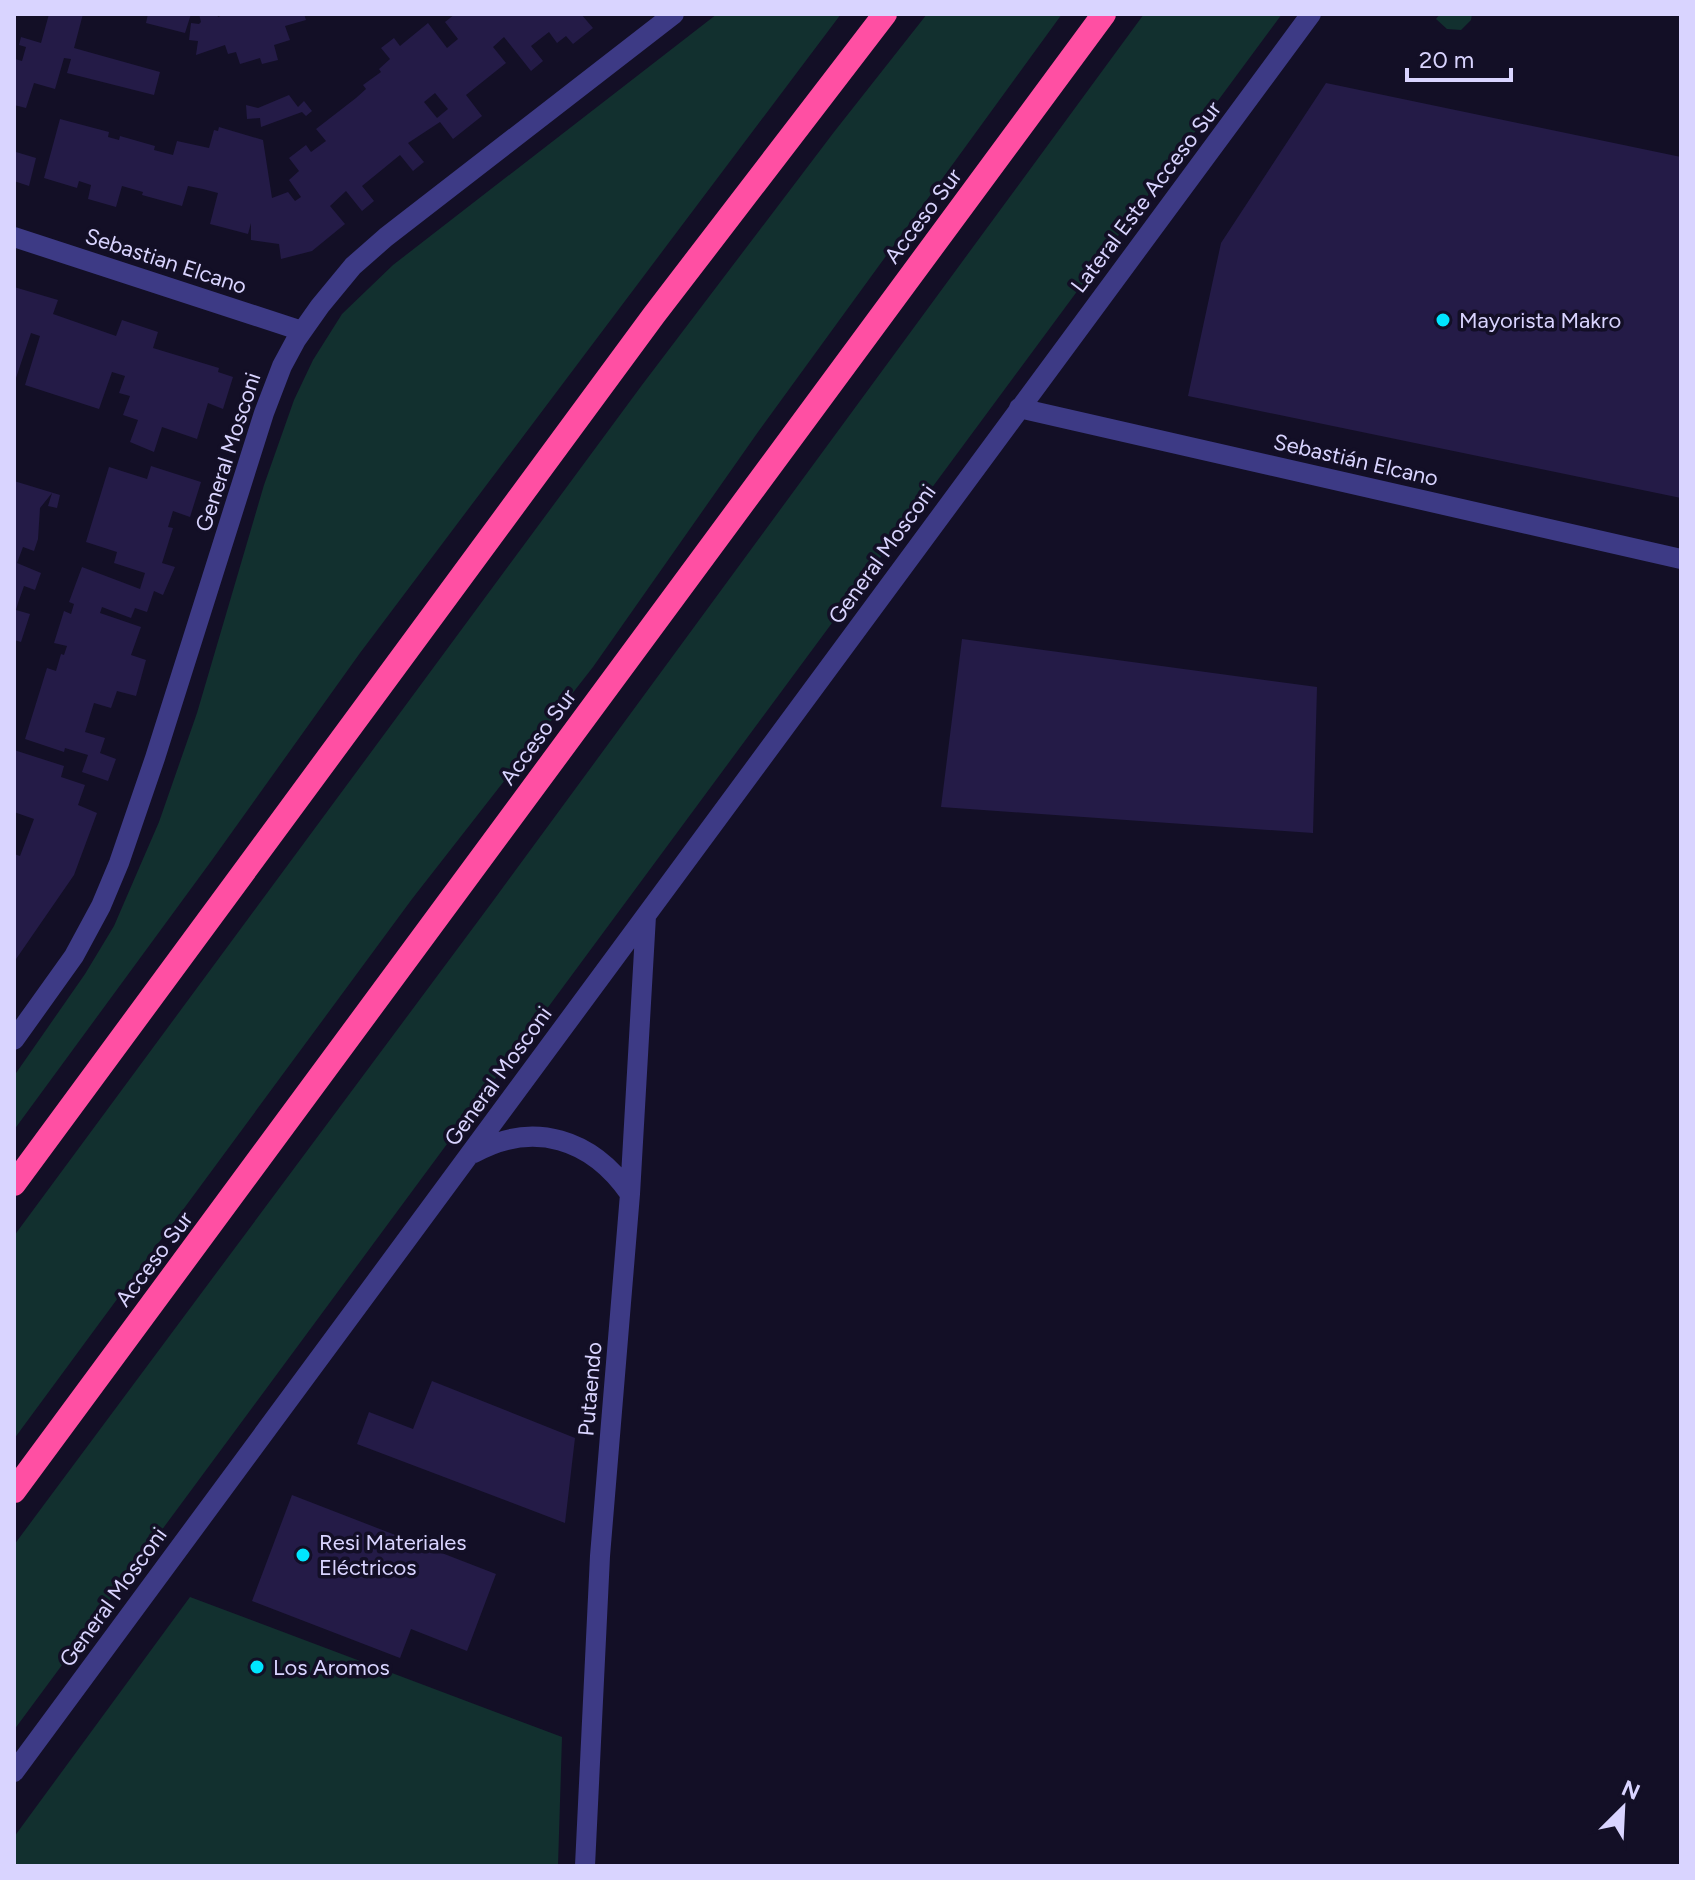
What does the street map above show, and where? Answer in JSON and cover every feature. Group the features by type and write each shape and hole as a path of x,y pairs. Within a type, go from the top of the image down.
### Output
{"highway":[{"path":"14,1184 654,315 885,14"},
{"name":"Acceso Sur","path":"14,1491 1104,14"}],"street":[{"name":"General Mosconi","path":"14,1040 74,956 101,906 119,863 264,413 282,366 302,331 339,281 386,237 674,14"},
{"name":"Lateral Este Acceso Sur","path":"1019,408 1311,14"},
{"name":"Sebastian Elcano","path":"14,237 302,331"},
{"name":"General Mosconi","path":"14,1772 1019,408"},
{"name":"Sebastián Elcano","path":"1019,408 1679,558"},
{"path":"1679,558 1681,579"},
{"name":"Putaendo","path":"585,1866 600,1556 630,1194 646,916"},
{"path":"470,1155 508,1139 548,1137 587,1151 618,1177 630,1194"}],"green space":[{"path":"717,14 841,14 360,653 14,1130 14,1076 85,974 114,926 159,822 197,713 264,485 294,400 313,360 342,314 393,265"},
{"path":"927,14 1062,14 758,432 593,667 412,899 14,1439 14,1236 642,385"},
{"path":"1144,14 1282,14 14,1730 14,1545 493,901"},
{"path":"1440,14 1472,14 1471,20 1461,30 1447,29 1436,19"},
{"name":"Los Aromos","path":"190,1597 562,1737 558,1866 14,1866 14,1837"}],"building":[{"path":"49,14 83,14 74,48 160,72 154,95 67,73 71,59 64,58 55,89 34,83 26,108 14,105 14,63 15,59 22,61 26,47 19,45 21,37 41,43"},
{"path":"148,14 191,14 185,33 146,23"},
{"path":"199,14 217,14 218,17 225,14 304,14 306,20 285,26 290,40 274,45 278,60 262,64 260,58 240,64 236,52 228,54 225,45 196,55 198,41 189,40 191,23 201,22"},
{"path":"455,14 581,14 593,28 573,44 566,36 557,43 549,32 531,46 543,61 531,71 504,37 493,47 506,63 466,95 482,116 453,139 440,122 408,143 424,162 413,171 400,155 362,186 374,201 362,211 346,191 330,206 345,224 312,251 281,259 279,244 251,240 251,223 248,234 210,224 218,193 188,186 182,206 122,186 116,207 88,199 91,185 79,181 77,188 44,178 60,119 109,132 108,137 119,140 120,136 155,146 154,150 173,155 177,141 209,148 214,130 218,131 219,127 263,140 272,198 288,192 295,201 301,197 289,180 299,171 289,158 306,145 311,152 326,141 316,129 356,98 366,89 363,85 381,72 379,69 390,59 381,48 394,38 400,46 428,23 447,48 458,39 445,22","holes":["435,93 448,109 437,118 424,102"]},
{"name":"Mayorista Makro","path":"1326,83 1681,157 1681,498 1188,396 1221,243"},
{"path":"289,95 298,107 304,101 312,111 306,116 302,112 261,127 260,118 247,119 246,105 258,108"},
{"path":"16,152 36,158 29,186 14,181"},
{"path":"14,287 58,300 53,314 116,336 122,320 158,332 153,348 219,368 218,372 233,377 223,409 208,403 197,439 162,427 154,452 130,442 138,420 123,415 130,396 119,393 125,376 112,372 99,409 25,385 40,336 31,333 14,384"},
{"path":"151,466 201,482 190,517 173,511 168,527 173,528 162,563 175,567 163,595 154,591 147,612 135,608 131,618 102,607 100,613 141,627 131,655 146,660 136,696 117,691 111,708 94,703 85,732 105,738 100,753 116,759 108,781 82,772 88,755 65,748 64,752 25,739 47,668 56,671 67,646 54,643 64,611 71,614 74,604 69,602 82,567 140,589 145,573 114,563 117,552 86,542 109,467 147,479"},
{"path":"14,481 60,495 57,508 48,506 52,493 40,508 34,551 23,547 17,563 41,573 35,590 24,586 18,603 16,610 30,614 21,642 14,640"},
{"path":"962,639 1317,687 1313,833 941,807"},
{"path":"14,750 64,766 61,777 85,785 78,805 97,813 74,875 14,962 14,854 20,856 34,819 14,812"},
{"path":"432,1381 575,1438 565,1523 357,1444 369,1412 413,1429"},
{"path":"292,1495 496,1574 467,1651 411,1629 400,1658 252,1601"}],"place":[{"name":"Mayorista Makro","path":"1443,320"},
{"name":"Resi Materiales Eléctricos","path":"303,1555"},
{"name":"Los Aromos","path":"257,1667"}]}
